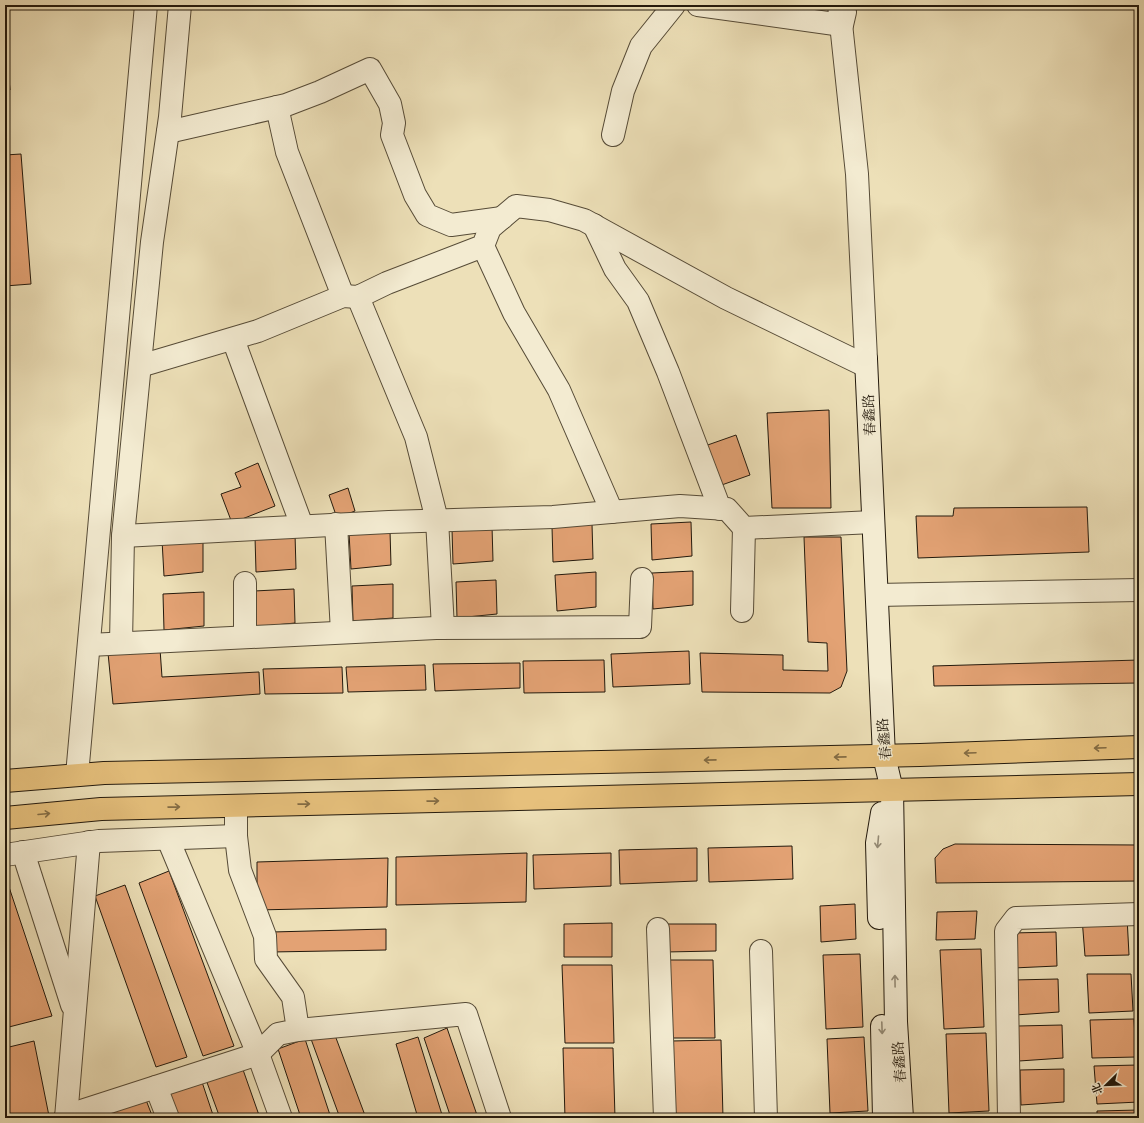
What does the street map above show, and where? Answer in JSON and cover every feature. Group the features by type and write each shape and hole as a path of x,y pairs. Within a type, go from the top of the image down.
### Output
{"main road":[{"path":"5,781 120,772 884,756 1139,747"},
{"path":"5,818 101,809 1139,784"}],"street":[{"path":"77,775 146,5"},
{"path":"121,643 123,536 152,242 168,132 180,5"},
{"path":"613,134 622,91 641,46 674,5"},
{"path":"698,5 842,12"},
{"name":"春鑫路","path":"842,12 857,174 884,756 889,790 896,1022 902,1118"},
{"path":"168,132 277,107 320,92 370,69 390,104 394,123 392,135 415,195 427,216 451,226 502,218"},
{"path":"277,107 287,152 350,297 416,438 437,520 443,628"},
{"path":"612,512 559,390 514,313 483,246 490,228 516,206 549,210 584,220 726,298 866,363"},
{"path":"594,225 615,269 638,301 668,372 720,509"},
{"path":"140,366 258,331 483,246"},
{"path":"233,339 302,526"},
{"path":"123,536 336,524 553,517 680,506 727,509 744,528 742,611"},
{"path":"744,528 873,522"},
{"path":"336,524 342,632"},
{"path":"89,645 443,628 640,627 642,579"},
{"path":"245,583 245,637"},
{"path":"877,595 1139,590"},
{"name":"春鑫路","path":"884,1118 877,844 889,790"},
{"path":"236,806 236,836 240,870 265,936 266,959 293,997 298,1030"},
{"path":"75,1015 14,853 88,842 236,836"},
{"path":"168,839 258,1054 281,1118"},
{"path":"88,842 66,1117 258,1054 278,1034 298,1030 466,1014 500,1118"},
{"path":"1008,1118 1006,931 1016,918 1139,914"},
{"path":"658,929 665,1118"},
{"path":"762,951 766,1118"},
{"path":"156,1087 168,1118"}],"building":[{"path":"5,33 10,90 5,91"},
{"path":"21,154 31,284 5,286 5,155"},
{"path":"829,410 831,508 772,508 767,413"},
{"path":"736,435 750,475 716,487 702,447"},
{"path":"258,463 275,506 232,523 221,494 241,487 235,473"},
{"path":"348,488 355,511 337,518 329,495"},
{"path":"1087,507 1089,552 918,558 916,516 953,516 954,508"},
{"path":"691,522 692,556 652,560 651,524"},
{"path":"592,524 593,559 553,562 552,527"},
{"path":"492,526 493,561 453,564 452,529"},
{"path":"390,531 391,565 351,569 349,533"},
{"path":"295,534 296,569 256,572 255,537"},
{"path":"804,537 841,537 847,671 841,687 830,693 702,692 700,653 783,655 783,670 828,671 827,643 808,642"},
{"path":"203,538 203,572 164,576 162,540"},
{"path":"693,571 693,605 653,609 652,573"},
{"path":"596,572 596,607 557,611 555,575"},
{"path":"496,580 497,614 457,618 456,582"},
{"path":"393,584 393,618 353,621 352,586"},
{"path":"294,589 295,623 255,627 254,591"},
{"path":"204,592 204,626 164,630 163,594"},
{"path":"160,649 162,677 259,672 260,694 113,704 108,653"},
{"path":"689,651 690,684 613,687 611,654"},
{"path":"5,659 8,722 5,723"},
{"path":"604,660 605,692 524,693 523,661"},
{"path":"1139,660 1139,683 934,686 933,666"},
{"path":"520,663 520,688 435,691 433,664"},
{"path":"425,665 426,690 348,692 346,667"},
{"path":"342,667 343,693 265,694 263,669"},
{"path":"955,844 1139,845 1139,881 936,883 935,858 943,849"},
{"path":"792,846 793,879 709,882 708,848"},
{"path":"697,848 697,881 620,884 619,850"},
{"path":"527,853 526,902 396,905 396,857"},
{"path":"611,853 611,886 534,889 533,855"},
{"path":"388,858 387,907 257,910 257,862"},
{"path":"169,871 234,1046 203,1056 139,883"},
{"path":"5,875 52,1016 5,1028"},
{"path":"125,885 187,1057 156,1067 95,896"},
{"path":"855,904 856,939 821,942 820,906"},
{"path":"977,911 975,939 936,940 937,912"},
{"path":"1127,917 1129,955 1085,956 1082,918"},
{"path":"612,923 612,957 564,957 564,924"},
{"path":"664,924 716,924 716,951 665,952"},
{"path":"386,929 386,950 271,952 272,932"},
{"path":"1056,932 1057,966 1013,968 1012,933"},
{"path":"981,949 984,1027 944,1029 940,950"},
{"path":"860,954 863,1027 826,1029 823,955"},
{"path":"663,960 713,960 715,1038 666,1038"},
{"path":"562,965 612,965 614,1043 565,1043"},
{"path":"1087,974 1131,974 1133,1011 1089,1013"},
{"path":"1058,979 1059,1012 1015,1015 1014,980"},
{"path":"1134,1019 1136,1057 1092,1058 1090,1020"},
{"path":"1062,1025 1063,1058 1019,1061 1018,1026"},
{"path":"447,1028 478,1118 451,1118 424,1038"},
{"path":"333,1030 366,1118 340,1118 311,1039"},
{"path":"986,1033 989,1111 949,1113 946,1034"},
{"path":"418,1037 443,1118 418,1118 396,1044"},
{"path":"864,1037 868,1111 830,1113 827,1039"},
{"path":"305,1039 331,1118 301,1118 278,1049"},
{"path":"721,1040 723,1118 673,1118 671,1041"},
{"path":"34,1041 49,1116 38,1118 5,1118 5,1048"},
{"path":"563,1048 613,1048 615,1118 565,1118"},
{"path":"241,1064 260,1118 220,1118 205,1077"},
{"path":"1138,1065 1139,1102 1097,1104 1094,1066"},
{"path":"1064,1069 1064,1102 1021,1105 1020,1070"},
{"path":"201,1079 214,1118 173,1118 164,1091"},
{"path":"146,1100 153,1118 107,1118 106,1115"},
{"path":"1139,1110 1139,1118 1097,1118 1097,1111"},
{"path":"1069,1115 1069,1118 1024,1118 1024,1116"}]}
